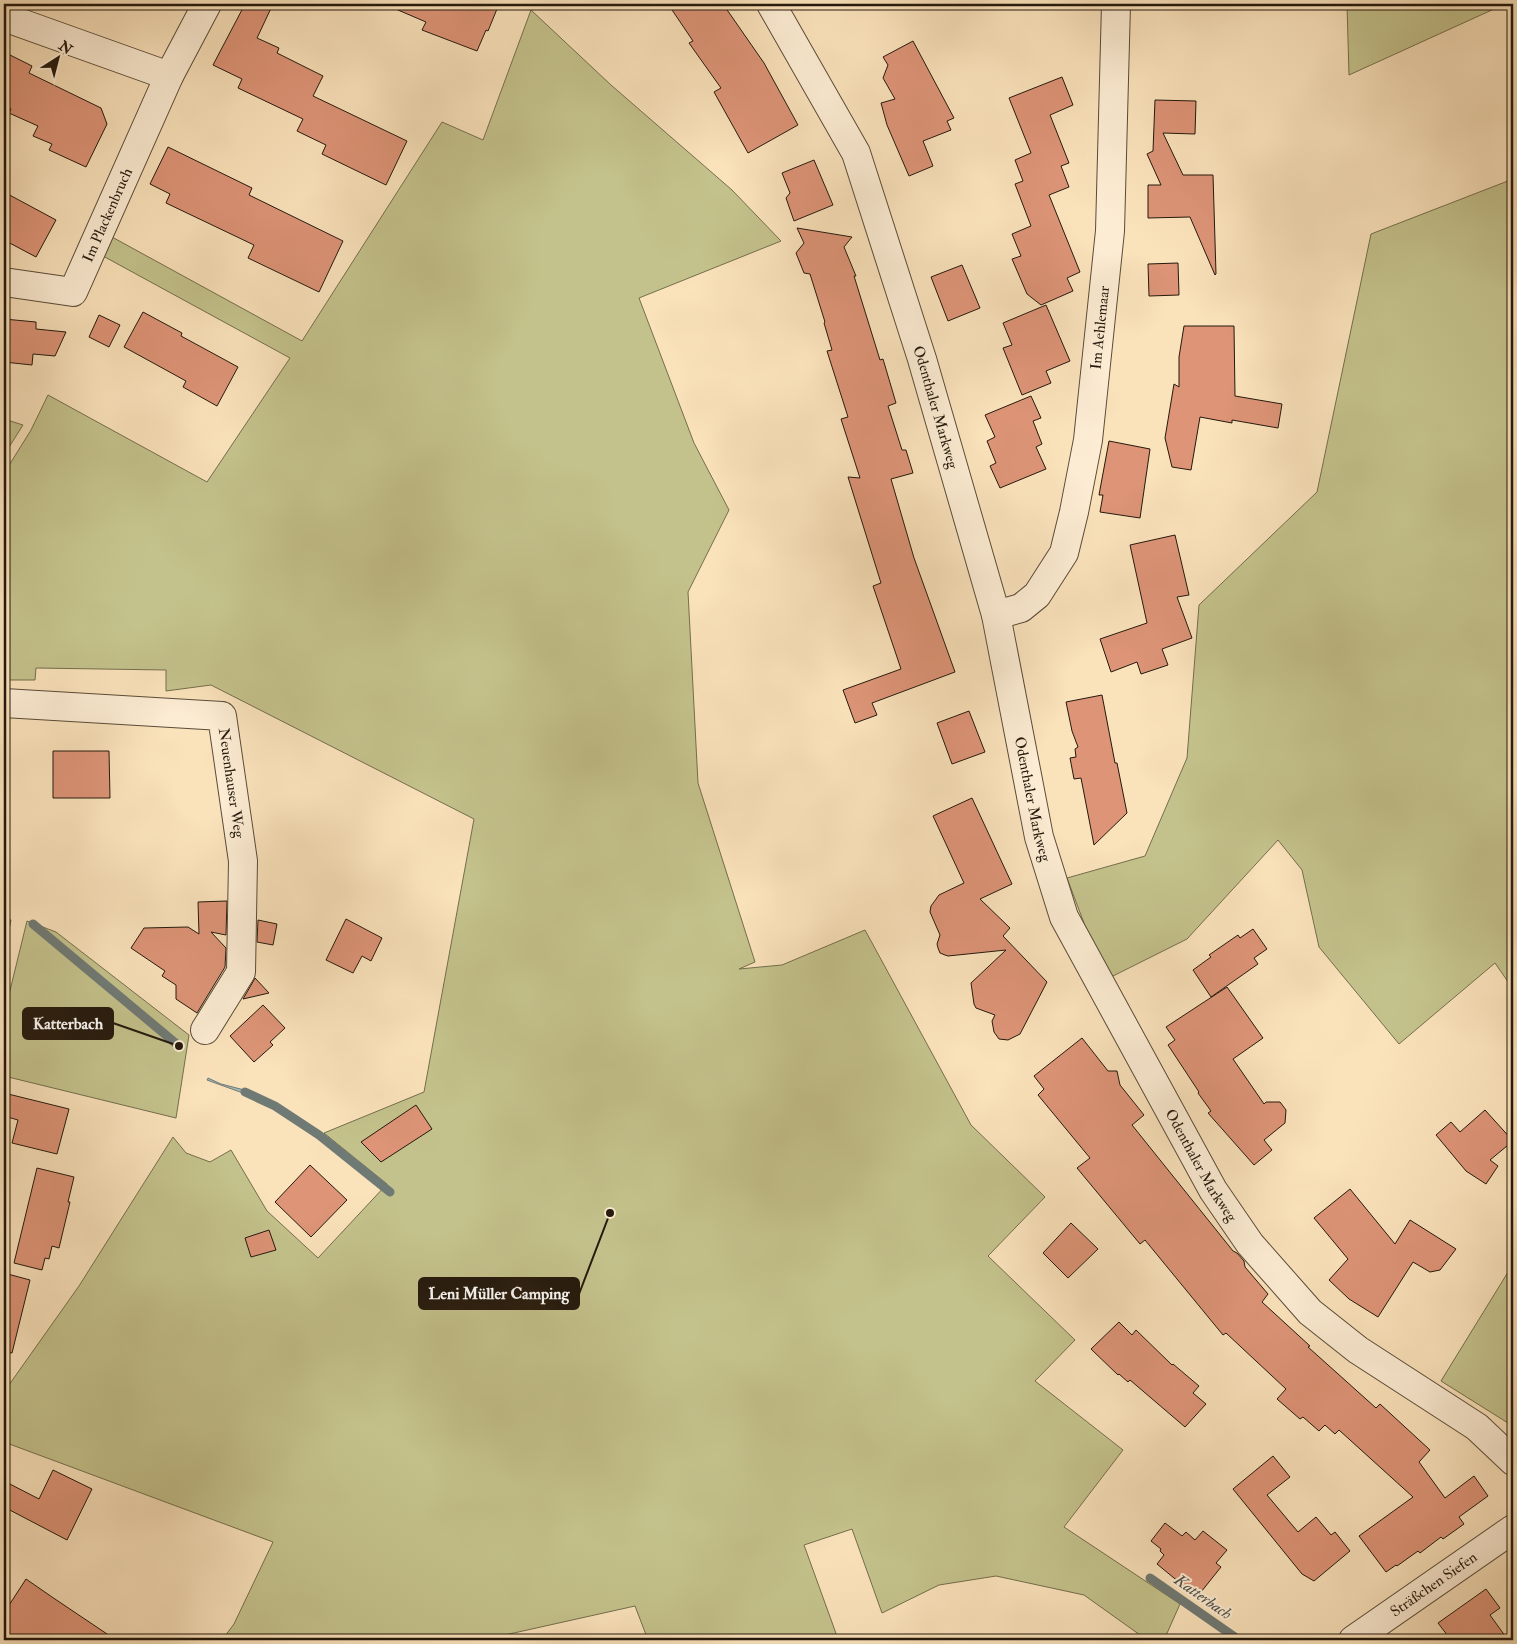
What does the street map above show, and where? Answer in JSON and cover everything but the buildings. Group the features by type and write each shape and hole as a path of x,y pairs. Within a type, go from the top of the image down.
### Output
{"street":[{"name":"Im Plackenbruch","path":"4,282 73,292 169,76 207,4"},
{"name":"Odenthaler Markweg","path":"771,4 856,153 922,359 996,615 1039,837 1064,917 1213,1190 1250,1244 1310,1312 1358,1350 1477,1427 1513,1461"},
{"name":"Im Aehlemaar","path":"996,615 1021,608 1037,595 1064,553 1082,472 1089,434 1110,231 1116,4"},
{"path":"4,17 169,76"},
{"name":"Neuenhauser Weg","path":"4,703 222,716 243,861 241,972 205,1030"},
{"name":"Sträßchen Siefen","path":"1353,1640 1513,1529"}],"shaded area":[{"path":"1347,4 1505,4 1349,75"},
{"path":"531,10 611,85 732,190 781,241 639,298 694,443 729,510 688,592 698,783 755,962 739,969 782,965 865,930 971,1125 1045,1197 988,1256 1075,1340 1035,1381 1123,1450 1064,1527 1180,1604 1164,1640 1147,1640 1084,1595 996,1576 939,1585 882,1613 852,1529 804,1545 838,1639 836,1640 648,1640 635,1606 496,1637 496,1640 222,1640 234,1624 273,1542 4,1442 4,1392 79,1286 173,1137 186,1153 210,1162 231,1150 267,1211 318,1258 387,1184 324,1133 424,1092 474,819 211,685 166,691 166,670 36,668 35,680 5,680 8,467 31,430 48,395 207,482 290,358 103,256 112,237 302,341 442,122 483,140"},
{"path":"1513,179 1513,989 1495,963 1399,1044 1319,947 1302,870 1278,840 1187,939 1111,977 1087,931 1067,878 1145,856 1187,758 1199,605 1317,492 1371,234"},
{"path":"4,419 23,425 4,455"},
{"path":"4,918 11,920 4,954"},
{"path":"27,921 56,932 189,1035 176,1118 4,1076 4,1015"},
{"path":"1513,1264 1513,1429 1508,1423 1441,1381"}],"water":[{"path":"208,1078 221,1084 256,1093 254,1097 207,1080"}],"waterway":[{"name":"Katterbach","path":"33,924 179,1046"},
{"name":"Katterbach","path":"245,1092 275,1106 319,1135 390,1192"},
{"name":"Katterbach","path":"1150,1578 1239,1640"}],"place":[{"name":"Katterbach","path":"179,1046"},
{"name":"Leni Müller Camping","path":"610,1213"}]}
